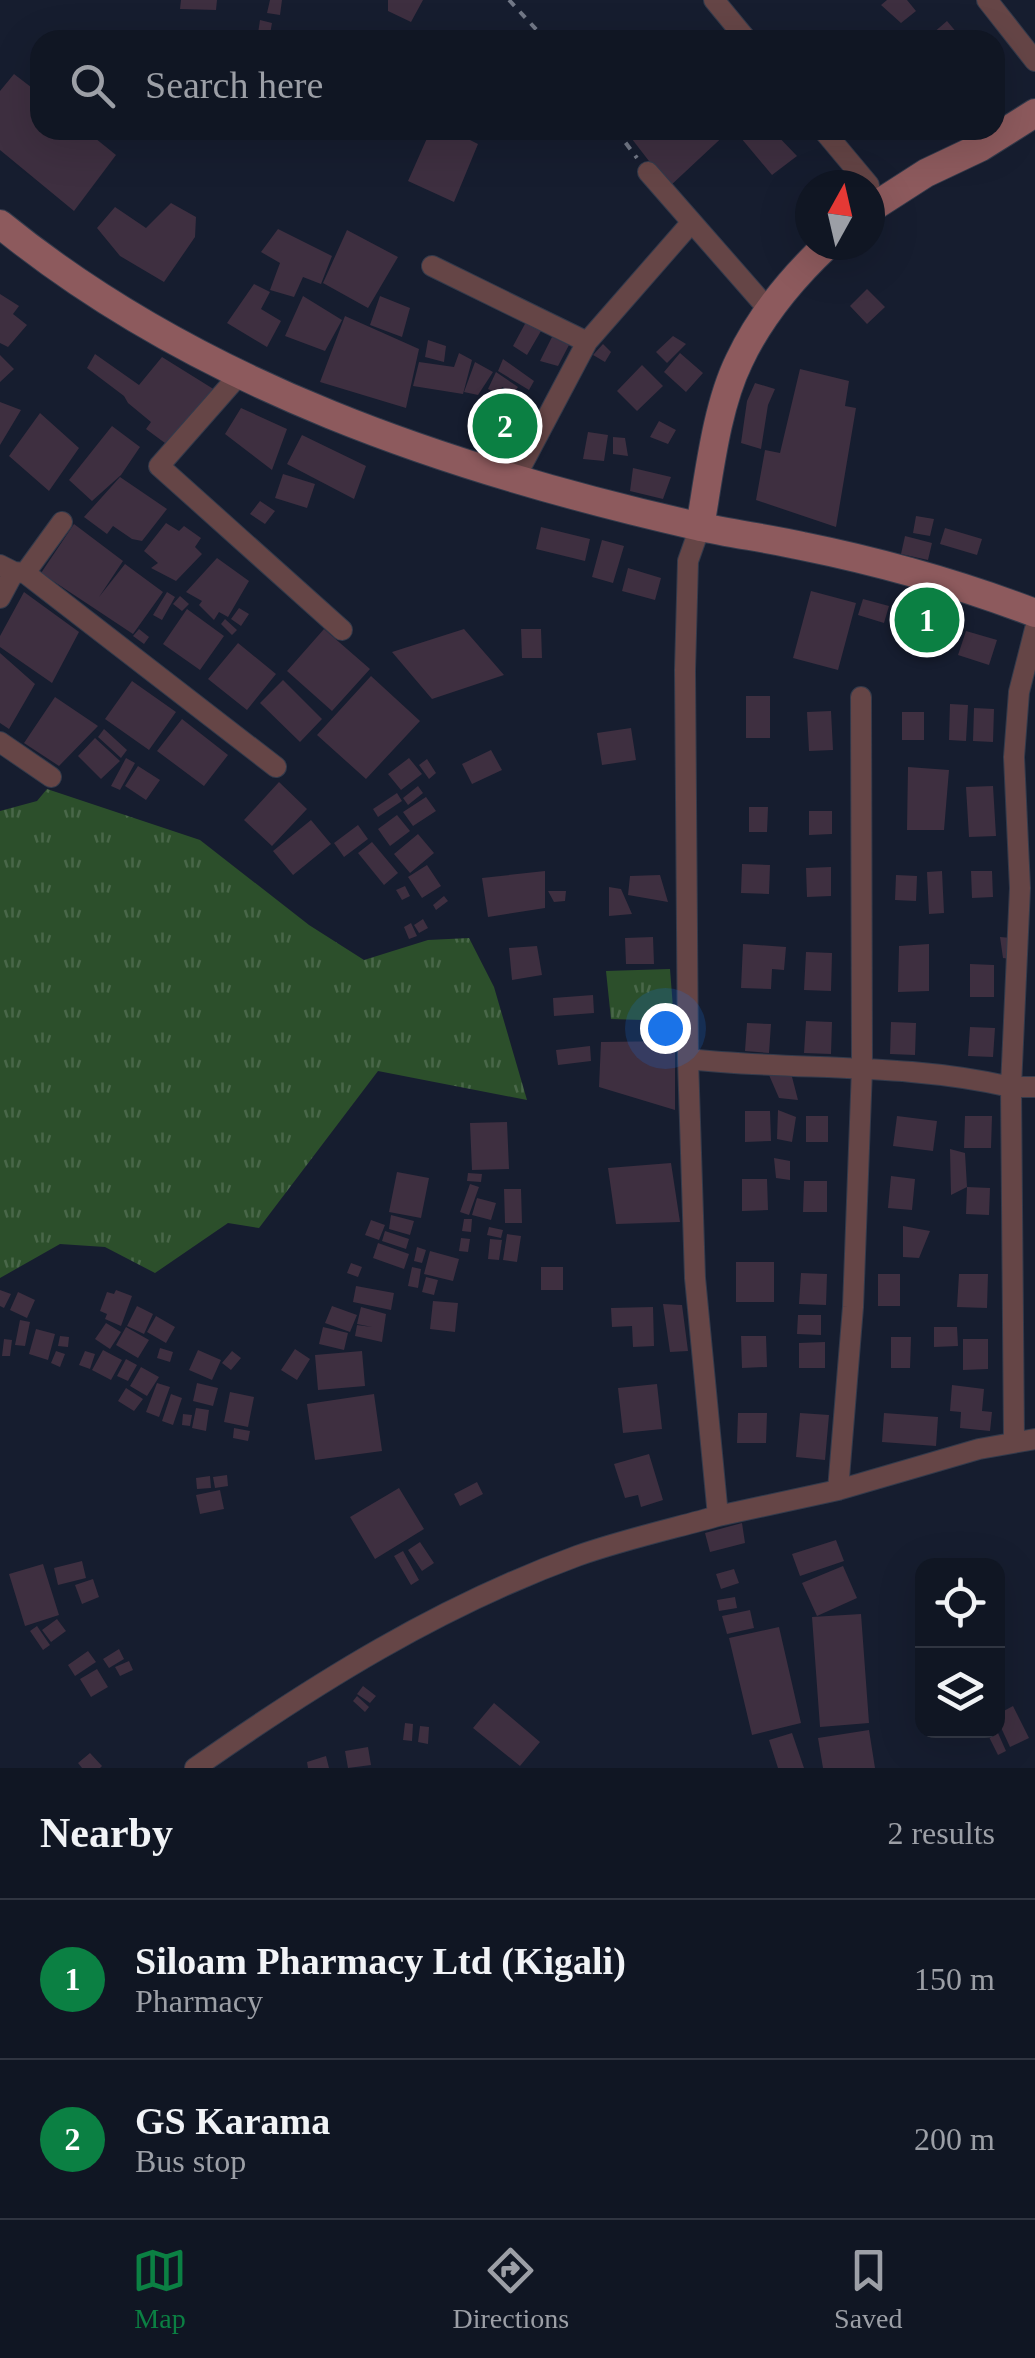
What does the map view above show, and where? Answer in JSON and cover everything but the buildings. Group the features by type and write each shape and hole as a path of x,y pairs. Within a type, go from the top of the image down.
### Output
{"main road":[{"path":"1005,132 1035,113"},
{"path":"885,190 993,140"},
{"path":"0,224 139,322 292,399 514,480 700,527 910,572 1035,613"},
{"path":"700,527 723,414 738,363 768,309 811,260"}],"street":[{"path":"714,0 740,30"},
{"path":"995,3 1035,61"},
{"path":"831,140 854,170"},
{"path":"648,172 768,309"},
{"path":"514,480 587,342 690,223"},
{"path":"432,266 587,342"},
{"path":"240,374 159,466 342,630"},
{"path":"0,598 13,570 62,522"},
{"path":"700,527 688,561 685,670 688,1059 695,1278 718,1516"},
{"path":"13,570 276,767"},
{"path":"196,1768 286,1704 389,1641 580,1555 718,1516 838,1490 1025,1440 1011,1087 1020,888 1014,757 1018,692 1035,629"},
{"path":"838,1490 854,1306 862,1068 862,697"},
{"path":"0,742 52,777"},
{"path":"688,1059 750,1066 862,1068 1035,1087"}],"path":[{"path":"509,0 537,30"},
{"path":"624,140 648,172"}],"green space":[{"path":"47,789 200,840 309,925 364,960 428,940 469,938 494,987 527,1100 378,1071 259,1228 228,1223 155,1273 105,1247 60,1244 0,1278 0,811 37,801"},
{"path":"670,969 674,1021 611,1019 606,971"}],"place":[{"name":"GS Karama","path":"505,426"},
{"name":"Siloam Pharmacy Ltd (Kigali)","path":"927,620"}]}
